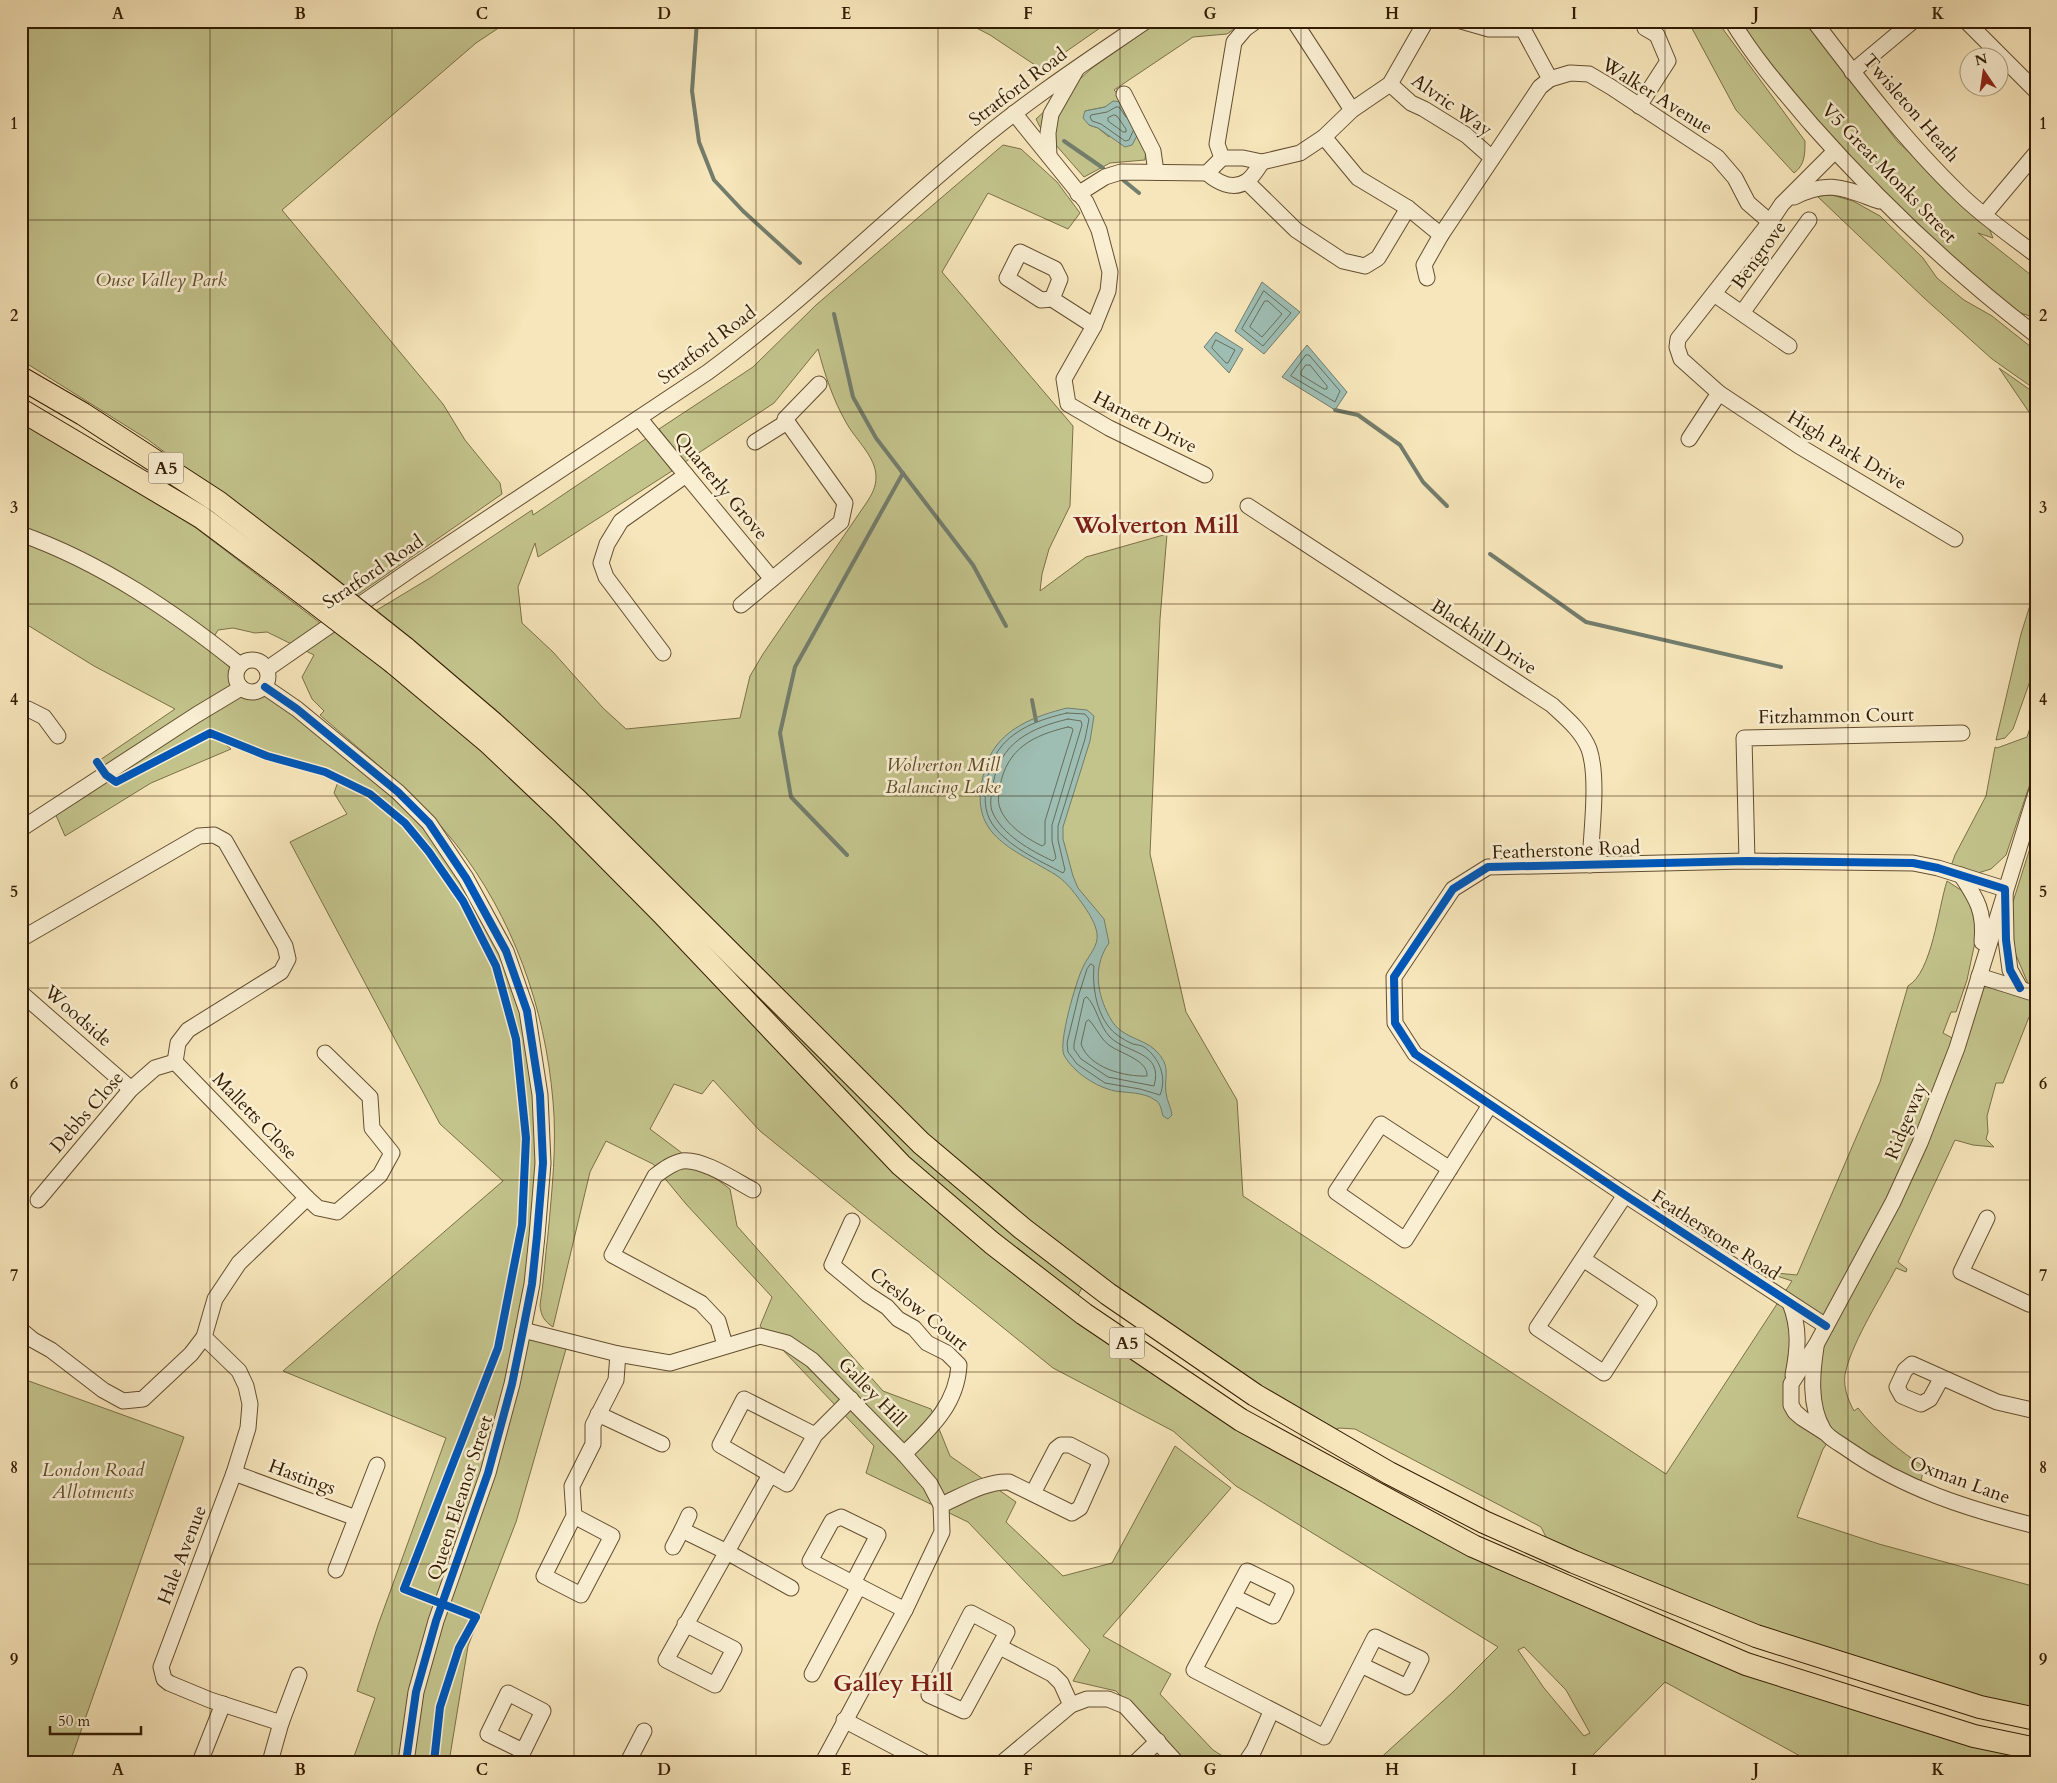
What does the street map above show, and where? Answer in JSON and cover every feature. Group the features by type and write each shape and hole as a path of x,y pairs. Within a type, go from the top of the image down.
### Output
{"highway":[{"name":"A5","path":"21,378 83,414 218,502 296,575 400,656 493,723 576,799 921,1143 1023,1229 1108,1294 1255,1395 1390,1473 1484,1522 1574,1562 1756,1636 1980,1707 2036,1719"},
{"name":"A5","path":"21,410 296,575"},
{"name":"A5","path":"400,656 563,813 662,913 901,1165 992,1243 1084,1314 1241,1420 1473,1546 1746,1664 1974,1736 2036,1749"}],"street":[{"name":"Stratford Road","path":"267,669 413,568 639,418 742,347 837,267 964,153 1014,113 1146,21"},
{"path":"1222,158 1217,144 1234,42 1245,29 1256,21"},
{"path":"1294,21 1352,110"},
{"path":"1207,173 1222,158 1242,158 1262,162 1300,153 1324,137 1352,110 1390,84 1426,21"},
{"path":"1427,278 1424,265 1441,235 1540,87 1550,79 1526,25 1489,29 1460,21"},
{"name":"V5 Great Monks Street","path":"1732,21 1775,82 1835,151 1883,202 1962,275 2036,335"},
{"name":"Twisleton Heath","path":"1814,21 1852,72 1892,120 1958,192 1984,215 2036,255"},
{"path":"1852,72 1913,21"},
{"path":"1966,21 2036,91"},
{"path":"1640,106 1668,61 1657,35 1645,28"},
{"path":"1050,156 1048,133 1051,114 1078,67"},
{"name":"Walker Avenue","path":"1550,79 1570,73 1589,74 1640,106 1717,157 1735,178 1748,203 1770,222"},
{"name":"Alvric Way","path":"1390,84 1411,103 1466,135 1492,158"},
{"path":"1124,94 1153,150 1156,172"},
{"name":"Harnett Drive","path":"1014,113 1086,202 1099,230 1110,272 1108,291 1094,326 1064,379 1068,404 1109,428 1205,475"},
{"path":"1324,137 1358,178 1408,208 1441,235"},
{"name":"High Park Drive","path":"1835,151 1782,204 1678,339 1681,360 1719,393 1799,446 1955,539"},
{"path":"1984,215 2036,153"},
{"path":"1078,194 1105,176 1121,172 1207,173 1219,183 1234,186 1247,182 1262,162"},
{"path":"1247,182 1296,230 1343,261 1364,266 1378,258 1408,208"},
{"name":"High Park Drive","path":"1782,204 1810,189 1836,186 1883,202"},
{"name":"Bengrove","path":"1742,313 1809,220"},
{"name":"Bengrove","path":"1714,294 1789,346"},
{"path":"1052,299 1094,326"},
{"path":"742,605 841,522 845,503 785,419 820,384"},
{"path":"1689,439 1719,393"},
{"name":"Quarterly Grove","path":"639,418 772,579"},
{"path":"755,442 787,422"},
{"path":"663,653 606,577 602,563 607,544 621,521 686,475"},
{"name":"Blackhill Drive","path":"1248,506 1544,700 1569,721 1580,733 1588,748 1594,770 1590,865"},
{"path":"21,534 79,558 140,592 240,665"},
{"path":"255,660 264,664 269,675 265,687 255,692 249,692 241,688 236,677 240,665 244,662 255,660"},
{"name":"Queen Eleanor Street","path":"265,687 297,709 362,761 398,792 429,823 466,878 506,951 527,1011 540,1095 543,1163 532,1284 523,1330 512,1384 488,1473 436,1620 416,1692 406,1762"},
{"path":"21,829 196,715 241,688"},
{"path":"23,710 44,717 58,736"},
{"name":"Fitzhammon Court","path":"1747,861 1744,738 1962,733"},
{"name":"Ridgeway","path":"1791,1384 1817,1343 1894,1202 1920,1143 1957,1048 2004,889 2036,793"},
{"path":"21,939 199,836 214,836 225,841 285,946 288,959 281,972 188,1030 178,1043 175,1062"},
{"name":"Featherstone Road","path":"1826,1326 1625,1195 1415,1054 1395,1023 1394,977 1453,889 1488,867 1747,861 1913,863 1961,875 2004,889"},
{"path":"1961,875 1976,897 1984,924 1979,976 2036,994"},
{"path":"2004,889 2006,940 2010,970 2020,988"},
{"name":"Woodside","path":"21,993 131,1089"},
{"name":"Malletts Close","path":"175,1062 307,1198 318,1208 337,1212 380,1175 392,1153 372,1128 370,1097 325,1053"},
{"name":"Debbs Close","path":"38,1200 131,1089 155,1068 175,1062"},
{"path":"1450,1169 1382,1124 1336,1192 1405,1240 1450,1169 1490,1105"},
{"path":"725,1345 718,1321 701,1303 612,1255 655,1176 665,1168 682,1161 698,1162 754,1190"},
{"path":"1583,1259 1649,1303 1604,1373 1537,1328 1625,1195"},
{"path":"21,1330 33,1340 51,1350 103,1390 123,1401 143,1399 191,1354 204,1337 215,1299 239,1263 307,1198"},
{"path":"1986,1218 1961,1272 2029,1304 2036,1304"},
{"name":"Creslow Court","path":"852,1221 832,1264 867,1294 887,1306 898,1319 914,1328 927,1344 947,1353 960,1365 959,1382 943,1413 904,1454"},
{"name":"Featherstone Road","path":"1790,1303 1798,1336 1791,1384"},
{"name":"Galley Hill","path":"523,1330 618,1354 670,1363 760,1336 787,1343 812,1360 904,1454 930,1484 941,1505 942,1532 905,1610 822,1762"},
{"name":"Hale Avenue","path":"204,1337 239,1372 246,1386 250,1404 248,1428 234,1473 161,1667 164,1679 168,1683 281,1723"},
{"path":"1817,1343 1813,1375 1814,1398 1818,1420 1824,1432"},
{"path":"574,1516 612,1536 581,1595 544,1576 574,1516 572,1486 593,1444 592,1425 616,1380 618,1354"},
{"path":"1941,1378 1997,1402 2036,1411"},
{"path":"1791,1384 1791,1405 1795,1412 1824,1432"},
{"path":"815,1435 744,1399 720,1445 786,1484 815,1435 851,1399"},
{"path":"598,1414 662,1444"},
{"name":"Oxman Lane","path":"1824,1432 1864,1461 1919,1490 1978,1511 2036,1526"},
{"path":"941,1505 976,1490 1001,1482 1009,1482 1033,1494 1072,1513 1080,1508 1101,1461 1070,1445 1061,1445 1056,1449 1033,1494"},
{"path":"336,1570 377,1465"},
{"name":"Hastings","path":"234,1473 356,1518"},
{"path":"685,1624 734,1649 715,1685 666,1660 685,1624 770,1475"},
{"path":"673,1547 689,1515"},
{"path":"812,1674 856,1584 878,1535 840,1517 832,1521 810,1561 856,1584 905,1610"},
{"path":"682,1530 727,1552 791,1588"},
{"path":"1234,1597 1194,1670 1271,1712 1324,1738 1361,1664"},
{"path":"971,1613 1007,1632 1000,1647 964,1711 929,1694 971,1613"},
{"path":"1000,1647 1052,1674 1061,1683 1071,1705"},
{"path":"270,1762 281,1723 299,1675"},
{"path":"1003,1762 1071,1705 1088,1699 1108,1699 1125,1706 1176,1762"},
{"path":"200,1762 223,1704"},
{"path":"1246,1762 1254,1750 1271,1712"},
{"path":"844,1720 924,1762"},
{"path":"628,1762 644,1731"},
{"path":"1136,1762 1158,1741"}],"green space":[{"name":"Ouse Valley Park","path":"21,21 509,21 476,43 282,210 443,404 465,440 500,483 502,494 357,595 147,439 21,360"},
{"path":"963,21 1110,21 1041,69 990,35"},
{"path":"1160,21 1245,21 1227,34 1193,37 1114,90 1122,98 1146,149 1145,160 1110,163 1084,177 1040,127 1036,119 1092,68","holes":["1113,102 1109,137 1098,128 1089,125 1085,111 1105,107"]},
{"path":"1688,21 1717,21 1805,141 1802,163 1794,173 1736,110"},
{"path":"1739,21 1807,21 1897,141 1989,228 1993,238 1978,233 2036,279 2036,318 2008,309 1841,152 1764,61"},
{"name":"Wolverton Mill Balancing Lake","path":"1003,145 1021,149 1057,182 1080,213 1068,229 988,193 942,272 1073,426 1070,506 1049,549 1042,574 1040,591 1086,557 1167,534 1160,619 1150,854 1186,1012 1237,1100 1243,1196 1666,1474 1792,1281 1768,1273 1771,1269 1776,1273 1797,1275 1880,1082 1908,986 1916,979 1929,954 1947,881 1967,894 1979,923 1967,980 1956,1012 1951,1012 1943,1033 1956,1040 1979,976 2036,994 2036,1019 2029,1017 2003,1083 1996,1083 1987,1116 1988,1132 1986,1139 1994,1147 1973,1145 1955,1140 1898,1262 1907,1269 1906,1272 1896,1268 1861,1332 1845,1375 1846,1391 1854,1411 1858,1408 1889,1441 1926,1468 1919,1490 1831,1438 1823,1449 1797,1517 1879,1544 2036,1587 2036,1718 1980,1707 1548,1550 1546,1537 1541,1527 1355,1429 1339,1428 1324,1435 1087,1278 1072,1307 1309,1458 1746,1664 2036,1749 2036,1762 1811,1762 1665,1682 1586,1762 1376,1762 1453,1692 1498,1647 1236,1486 1173,1431 1053,1368 760,1131 713,1080 702,1094 674,1084 650,1129 730,1189 737,1226 883,1391 931,1409 950,1456 1016,1502 1006,1522 1063,1576 1112,1563 1175,1446 1231,1488 1103,1636 1171,1674 1160,1694 1213,1750 1232,1762 1183,1762 1116,1691 1073,1681 1090,1650 968,1522 866,1473 874,1446 760,1326 772,1297 686,1204 653,1164 606,1141 590,1172 553,1327 545,1320 540,1305 554,1168 553,1101 549,1066 534,998 523,964 509,932 494,901 476,871 440,825 391,776 320,715 324,711 312,699 302,677 314,655 267,632 255,633 233,628 218,630 210,643 237,671 240,686 247,691 262,689 398,792 466,878 527,1011 543,1163 523,1330 568,1342 516,1522 468,1646 449,1762 352,1762 375,1698 357,1691 378,1625 446,1438 283,1371 503,1181 440,1124 290,842 347,814 334,793 339,779 325,772 267,756 213,734 231,749 151,783 65,836 55,813 106,775 97,762 175,709 94,666 21,621 21,422 54,440 196,528 337,634 430,578 532,510 533,515 647,438 672,471 538,557 535,543 518,587 522,623 553,652 603,708 626,729 740,718 750,676 869,499 875,484 875,470 869,456 842,415 818,349 774,403 685,462 659,429 753,367 816,305","holes":["1791,1304 1826,1326 1815,1408 1823,1431 1802,1418 1790,1390","1524,1647 1566,1690 1590,1733 1584,1736 1544,1688 1518,1650"]},
{"path":"1832,195 1853,201 1880,216 1923,258 1937,278 1964,300 1992,316 2036,351 2036,390 1992,359 1923,297 1817,196"},
{"path":"1999,368 2036,394 2036,519 2033,418"},
{"path":"2036,586 2036,664 2013,729 2005,738 1996,740 2021,634"},
{"path":"2036,710 2036,766 2006,855 1991,869 1978,873 1951,866 1986,796 1995,747 1997,748 2027,737"},
{"path":"2036,829 2036,960 2029,986 2013,948 2012,905"},
{"name":"London Road Allotments","path":"26,1380 184,1437 70,1762 21,1762 21,1392"}],"water":[{"path":"1113,101 1122,102 1138,134 1132,145 1125,147 1098,128 1089,125 1083,118 1085,111 1105,107"},
{"path":"1262,282 1300,312 1264,354 1235,331"},
{"path":"1216,332 1243,349 1229,373 1204,347"},
{"path":"1307,345 1347,392 1335,410 1282,377"},
{"path":"1067,708 1087,710 1094,716 1090,741 1063,827 1063,839 1078,888 1104,919 1109,943 1101,959 1098,977 1103,1003 1112,1022 1116,1026 1150,1046 1162,1058 1166,1068 1167,1096 1172,1115 1168,1119 1163,1116 1157,1101 1151,1097 1115,1091 1100,1086 1079,1073 1064,1055 1063,1038 1072,998 1083,967 1096,942 1097,933 1095,926 1084,906 1064,881 1006,845 994,834 985,821 981,806 981,787 987,763 1000,741 1009,733 1031,720"}],"waterway":[{"path":"697,21 692,91 699,142 714,180 743,211 800,263"},
{"path":"1064,141 1103,168"},
{"path":"1123,180 1139,193"},
{"path":"834,314 853,397 876,438 973,565 1006,626"},
{"path":"1335,410 1358,415 1400,445 1423,482 1447,506"},
{"path":"847,855 791,797 780,733 795,667 903,473"},
{"path":"1490,554 1586,622 1781,667"},
{"path":"1032,700 1036,721"}],"cycle path":[{"path":"265,687 297,709 398,792 429,823 466,878 506,951 527,1011 540,1095 543,1163 532,1284 523,1330 512,1384 488,1473 436,1621 416,1692 406,1762"},
{"path":"97,762 106,775 116,782 210,733 267,756 325,772 370,794 405,823 429,852 463,901 496,966 516,1039 526,1138 522,1225 498,1348 404,1589 476,1617 459,1648 440,1707 434,1762"},
{"path":"1826,1326 1625,1195 1415,1054 1395,1023 1394,977 1453,889 1488,867 1747,861 1913,863 1938,868 2005,889 2006,940 2010,970 2020,988"}],"district":[{"name":"Wolverton Mill","path":"1156,525"},
{"name":"Galley Hill","path":"893,1683"}]}
